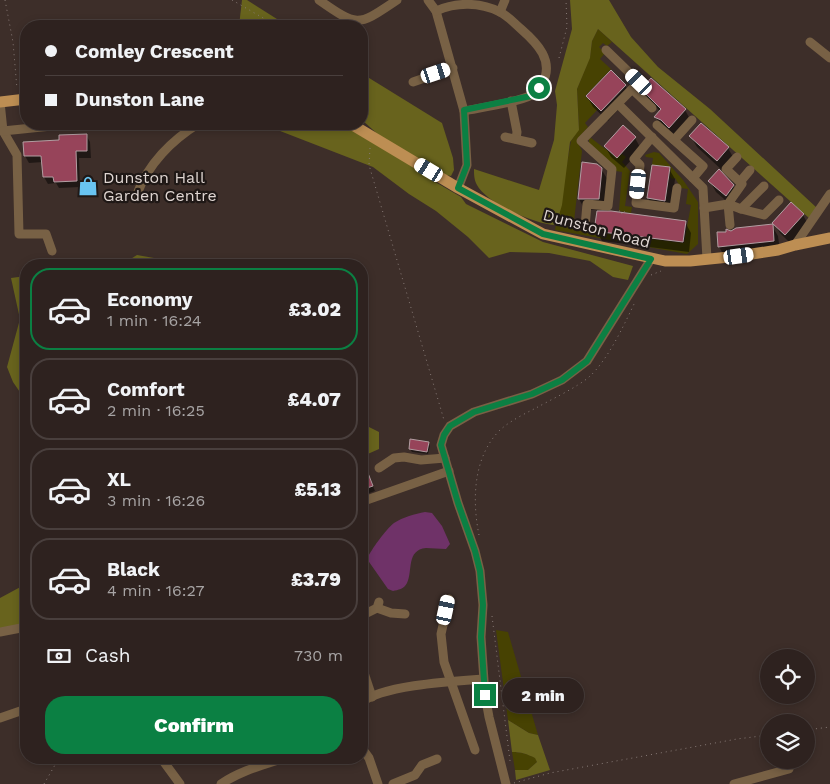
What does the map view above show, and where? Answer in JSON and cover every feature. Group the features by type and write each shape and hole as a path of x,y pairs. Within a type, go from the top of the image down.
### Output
{"main road":[{"path":"0,102 20,100"},
{"name":"Dunston Road","path":"361,130 458,188 543,234 651,259 665,261 707,260 778,250 830,238"}],"street":[{"path":"320,0 343,16 354,20"},
{"path":"362,20 397,0"},
{"path":"500,12 505,0"},
{"path":"432,4 445,7 462,4 475,5 500,12 528,35 543,53 546,60 547,70 544,79 531,96 464,110"},
{"path":"432,4 453,68 464,110 467,165 458,188"},
{"path":"810,42 830,58"},
{"path":"585,227 587,204 608,206 612,169 581,141 639,82 606,50"},
{"path":"413,82 453,68"},
{"path":"632,90 652,108"},
{"path":"511,101 517,132 516,139"},
{"path":"0,102 3,131 17,155 19,234 46,234 52,251"},
{"path":"618,104 703,188 707,260"},
{"path":"674,140 692,120"},
{"path":"658,125 703,166 693,178"},
{"path":"3,131 20,129"},
{"path":"138,194 142,180 154,163 189,130"},
{"path":"505,137 532,144"},
{"path":"652,137 634,158 640,165 636,203 674,208 677,188"},
{"path":"736,157 726,169 740,182"},
{"path":"730,225 728,204 742,184 740,182 750,170"},
{"path":"741,209 764,186"},
{"path":"795,245 830,194"},
{"path":"704,208 728,204 764,215 779,200"},
{"path":"508,784 489,717 483,679 481,637 483,605 480,571 441,445 450,426 474,412 532,394 562,380 587,361 651,259"},
{"path":"379,468 394,458 404,457 421,460 445,458"},
{"path":"368,499 449,470"},
{"path":"449,599 441,634 444,662 475,750"},
{"path":"368,611 378,605 391,614 405,614"},
{"path":"0,632 20,628"},
{"path":"368,699 411,686 483,679"},
{"path":"368,685 372,697"},
{"path":"0,718 20,712"},
{"path":"368,756 378,784"},
{"path":"393,784 415,775 422,765 438,759"},
{"path":"165,764 180,784"},
{"path":"221,784 260,764"},
{"path":"734,784 745,783 789,769"}],"path":[{"path":"5,0 20,88"},
{"path":"232,0 267,20"},
{"path":"559,58 567,27 566,0"},
{"path":"370,148 369,165 439,400 442,418 450,426"},
{"path":"648,278 662,270 665,261"},
{"path":"480,536 476,521 475,493 485,454 493,439 502,429 515,420 556,398 590,376 613,344 637,298"},
{"path":"491,612 510,761"},
{"path":"815,729 830,727"},
{"path":"508,784 550,773 717,742 760,736"},
{"path":"44,784 56,764"}],"shaded area":[{"path":"242,0 247,0 279,20 240,20"},
{"path":"570,0 609,0 631,37 658,67 710,109 817,208 809,218 598,29 592,41 590,58 577,89 579,130 570,142 562,205 556,225 536,221 512,212 482,192 475,181 474,169 539,190 554,140 557,105 555,91 572,29"},
{"path":"598,29 612,42 607,46 603,43 599,47 605,53 600,59 611,69 585,96 598,109 585,123 588,127 579,137 579,145 582,151 573,230 684,243 691,205 686,204 688,189 681,188 675,178 672,179 670,176 671,167 652,165 653,158 646,157 645,155 654,152 659,153 683,180 698,202 698,244 687,254 555,230 571,141 579,129 577,89 590,57 592,41"},
{"path":"368,77 442,123 453,158 454,170 451,176 441,174 383,139 368,125"},
{"path":"277,130 354,130 371,138 461,197 466,204 543,242 633,266 628,280 613,277 590,261 549,253 510,252 489,258 468,237 436,211 409,194 373,167"},
{"path":"591,138 617,158 622,154 626,157 622,162 630,171 625,206 632,207 631,213 619,211 622,172 616,171 589,144 589,139"},
{"path":"137,255 154,259 131,259"},
{"path":"20,277 20,319 11,278"},
{"path":"20,319 20,392 13,382 7,367"},
{"path":"368,427 379,432 379,449 368,454"},
{"path":"425,512 432,513 442,526 450,544 446,549 426,548 415,553 406,585 401,589 393,591 388,589 368,560 368,557 379,540 394,523"},
{"path":"20,587 20,626 0,631 0,598"},
{"path":"496,630 508,632 538,735 529,733 508,720"},
{"path":"508,720 529,733 538,735 550,770 516,780 515,770 528,770 537,762 535,758 529,755 512,752"},
{"path":"512,752 530,755 536,758 537,762 528,770 515,770"}],"building":[{"path":"611,70 626,85 601,111 586,96"},
{"path":"651,78 686,109 669,128 661,120 654,117 661,109 641,89"},
{"path":"701,123 729,147 717,161 689,136"},
{"path":"623,125 636,137 617,158 604,146"},
{"path":"87,134 87,151 76,151 77,181 54,182 53,177 43,177 41,156 24,156 23,142 59,140 59,135"},
{"path":"582,162 597,164 602,168 599,199 578,199"},
{"path":"652,165 670,167 665,201 647,198"},
{"path":"719,169 734,185 726,196 708,181"},
{"path":"791,202 804,214 785,235 772,223"},
{"path":"597,211 611,211 686,221 683,242 594,231"},
{"path":"773,224 774,241 718,247 717,232 726,232 726,229 731,231 736,228"},
{"path":"410,439 429,442 427,452 409,449"},
{"path":"368,473 373,486 368,488"}],"place":[{"name":"Dunston Hall Garden Centre","path":"88,186"}],"route":[{"path":"485,695 481,637 483,605 480,571 441,445 444,435 450,426 474,412 532,394 562,380 587,361 612,324 651,259 543,234 458,188 467,165 464,110 531,96 539,88"}]}
